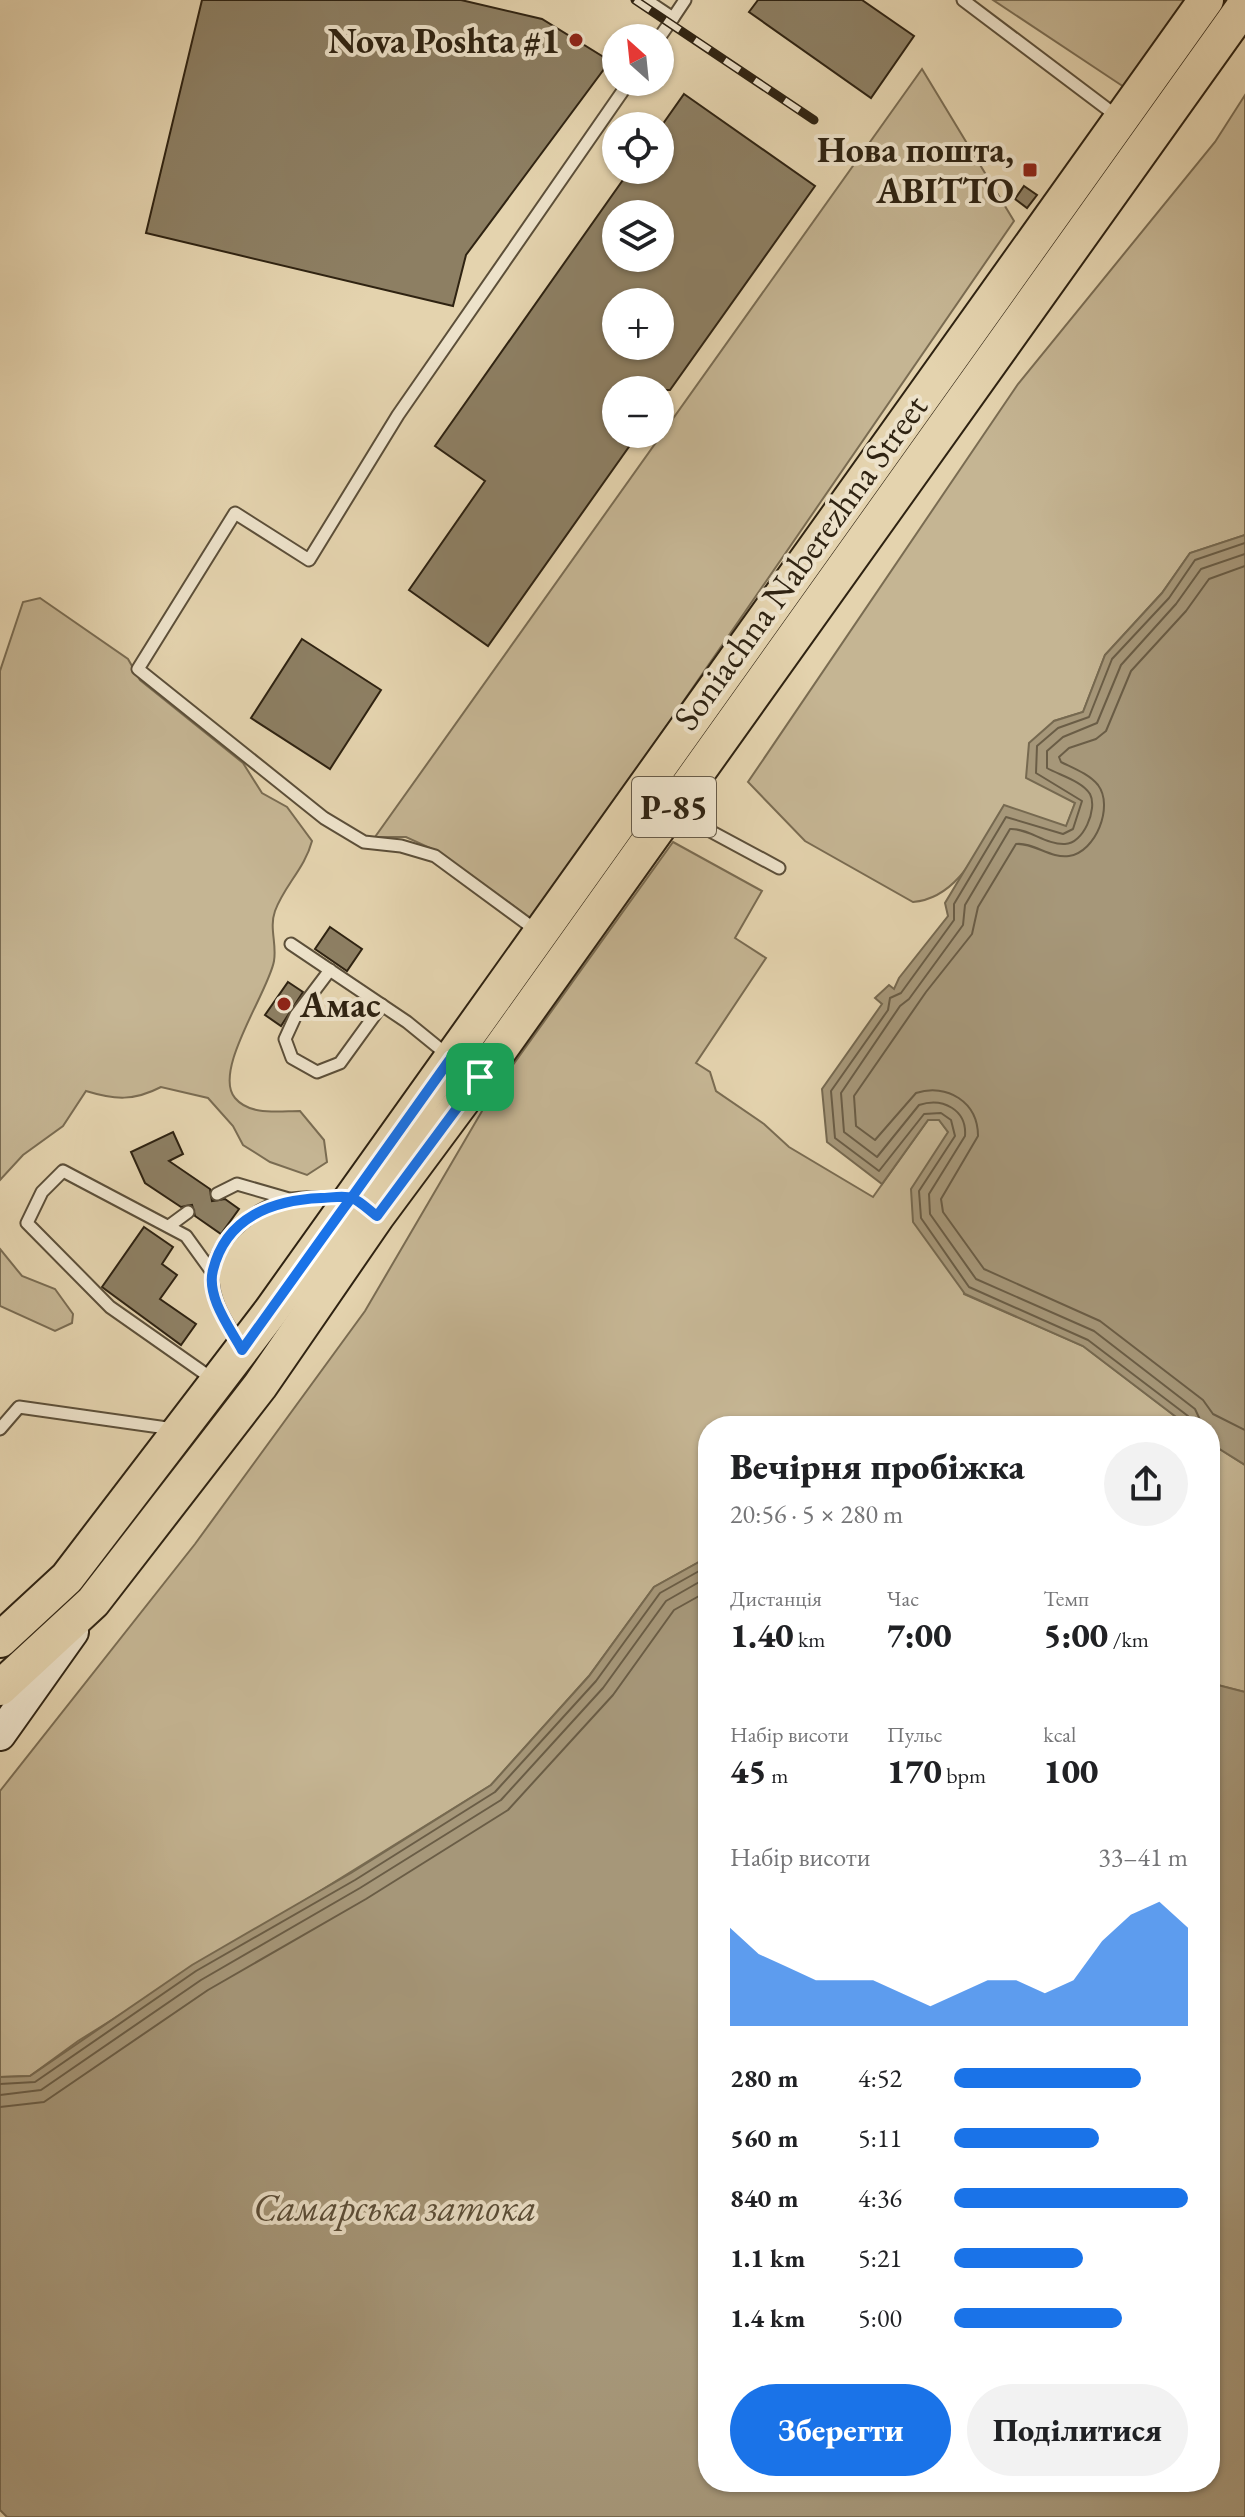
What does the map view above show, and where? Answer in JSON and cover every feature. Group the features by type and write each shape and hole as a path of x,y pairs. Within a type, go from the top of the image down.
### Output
{"main road":[{"name":"Soniachna Naberezhna Street","path":"0,1688 93,1602 240,1372 466,1068 672,810 1137,131 1206,0"},
{"name":"Soniachna Naberezhna Street","path":"466,1068 540,933 1137,131 1245,5"},
{"name":"Soniachna Naberezhna Street","path":"0,1640 67,1578 183,1430 240,1372"},
{"path":"0,1735 93,1602"}],"lane":[{"path":"646,0 673,18"},
{"path":"669,24 685,0"},
{"path":"963,0 1137,131"},
{"path":"540,933 435,856 401,846 364,842 324,818 138,669 235,513 309,560 398,415 619,96"},
{"path":"672,810 779,868"},
{"path":"291,944 382,1005 466,1068"},
{"path":"330,970 296,1015 285,1039 292,1058 317,1072 340,1063 382,1005"},
{"path":"63,1171 186,1236 212,1272 218,1306 240,1372 110,1307 27,1223 42,1192 63,1171"},
{"path":"217,1194 237,1184 290,1199 364,1207"},
{"path":"212,1272 232,1234 251,1213 290,1199"},
{"path":"169,1226 188,1212"},
{"path":"0,1429 19,1407 183,1430"}],"shaded area":[{"path":"993,0 1191,0 1127,89"},
{"path":"922,69 1014,221 533,920 439,852 406,837 375,837 652,448 674,448 674,417"},
{"path":"1245,95 1245,535 1190,553 1162,593 1105,655 1083,712 1054,721 1075,803 1066,827 1004,806 978,852 957,880 930,898 913,902 805,841 748,782 1018,384 1215,142"},
{"path":"40,598 128,659 140,680 243,763 262,793 287,807 312,841 305,860 275,911 274,961 236,1051 230,1086 235,1098 249,1108 300,1111 324,1140 327,1162 307,1175 270,1162 243,1145 233,1126 208,1098 161,1087 124,1098 86,1091 63,1126 23,1155 0,1180 0,671 23,602"},
{"path":"673,842 762,891 735,938 766,958 696,1063 710,1072 716,1091 764,1124 789,1147 873,1197 928,1120 939,1120 948,1132 964,1294 1083,1346 1175,1416 698,1416 698,1563 654,1587 589,1676 491,1785 78,2041 30,2076 0,2077 0,1791 195,1544 365,1311 492,1094"},
{"path":"0,1249 22,1276 55,1289 73,1314 72,1323 55,1331 0,1306"},
{"path":"1220,1449 1245,1465 1245,1692 1220,1686"}],"water":[{"path":"1245,535 1245,1465 1220,1449 1220,1416 1175,1416 1083,1346 965,1294 913,1222 911,1189 948,1132 939,1120 928,1120 882,1184 827,1142 822,1089 882,1004 875,998 889,985 894,989 899,978 948,916 945,903 1004,805 1066,826 1075,803 1026,778 1029,743 1054,721 1083,712 1105,655 1162,593 1190,553"},
{"name":"Самарська затока","path":"698,1563 698,2492 1220,2492 1220,1686 1245,1692 1245,2517 7,2517 0,2510 0,2077 30,2076 192,1965 351,1873 491,1785 589,1676 654,1587"}],"building":[{"path":"202,0 461,0 542,19 602,56 602,72 466,255 453,306 146,233"},
{"path":"758,0 862,0 914,36 871,98 749,12"},
{"path":"684,94 815,186 674,384 674,376 602,376 602,448 628,448 488,646 409,590 485,481 435,446 602,210 602,272 674,272 674,200 609,200 620,184 674,184 674,112 671,112"},
{"path":"1024,186 1037,195 1027,208 1015,199"},
{"path":"302,639 381,690 330,769 251,718"},
{"path":"330,927 362,949 347,971 315,949"},
{"name":"Амас","path":"288,982 303,992 281,1026 265,1015"},
{"path":"173,1132 183,1154 169,1161 210,1189 212,1201 225,1199 239,1209 221,1234 195,1216 192,1205 181,1207 145,1183 131,1152"},
{"path":"144,1227 173,1247 162,1264 177,1275 160,1299 196,1324 181,1345 102,1287"}],"railway":[{"path":"635,0 814,120"}],"place":[{"name":"Nova Poshta #1","path":"576,40"},
{"name":"Нова пошта, АВІТТО","path":"1030,170"},
{"name":"Амас","path":"284,1004"}],"route":[{"path":"480,1077 377,1216 352,1197 290,1199 251,1213 232,1234 212,1272 213,1288 218,1306 242,1350 271,1311 343,1209 352,1197 451,1058 480,1077"}]}
